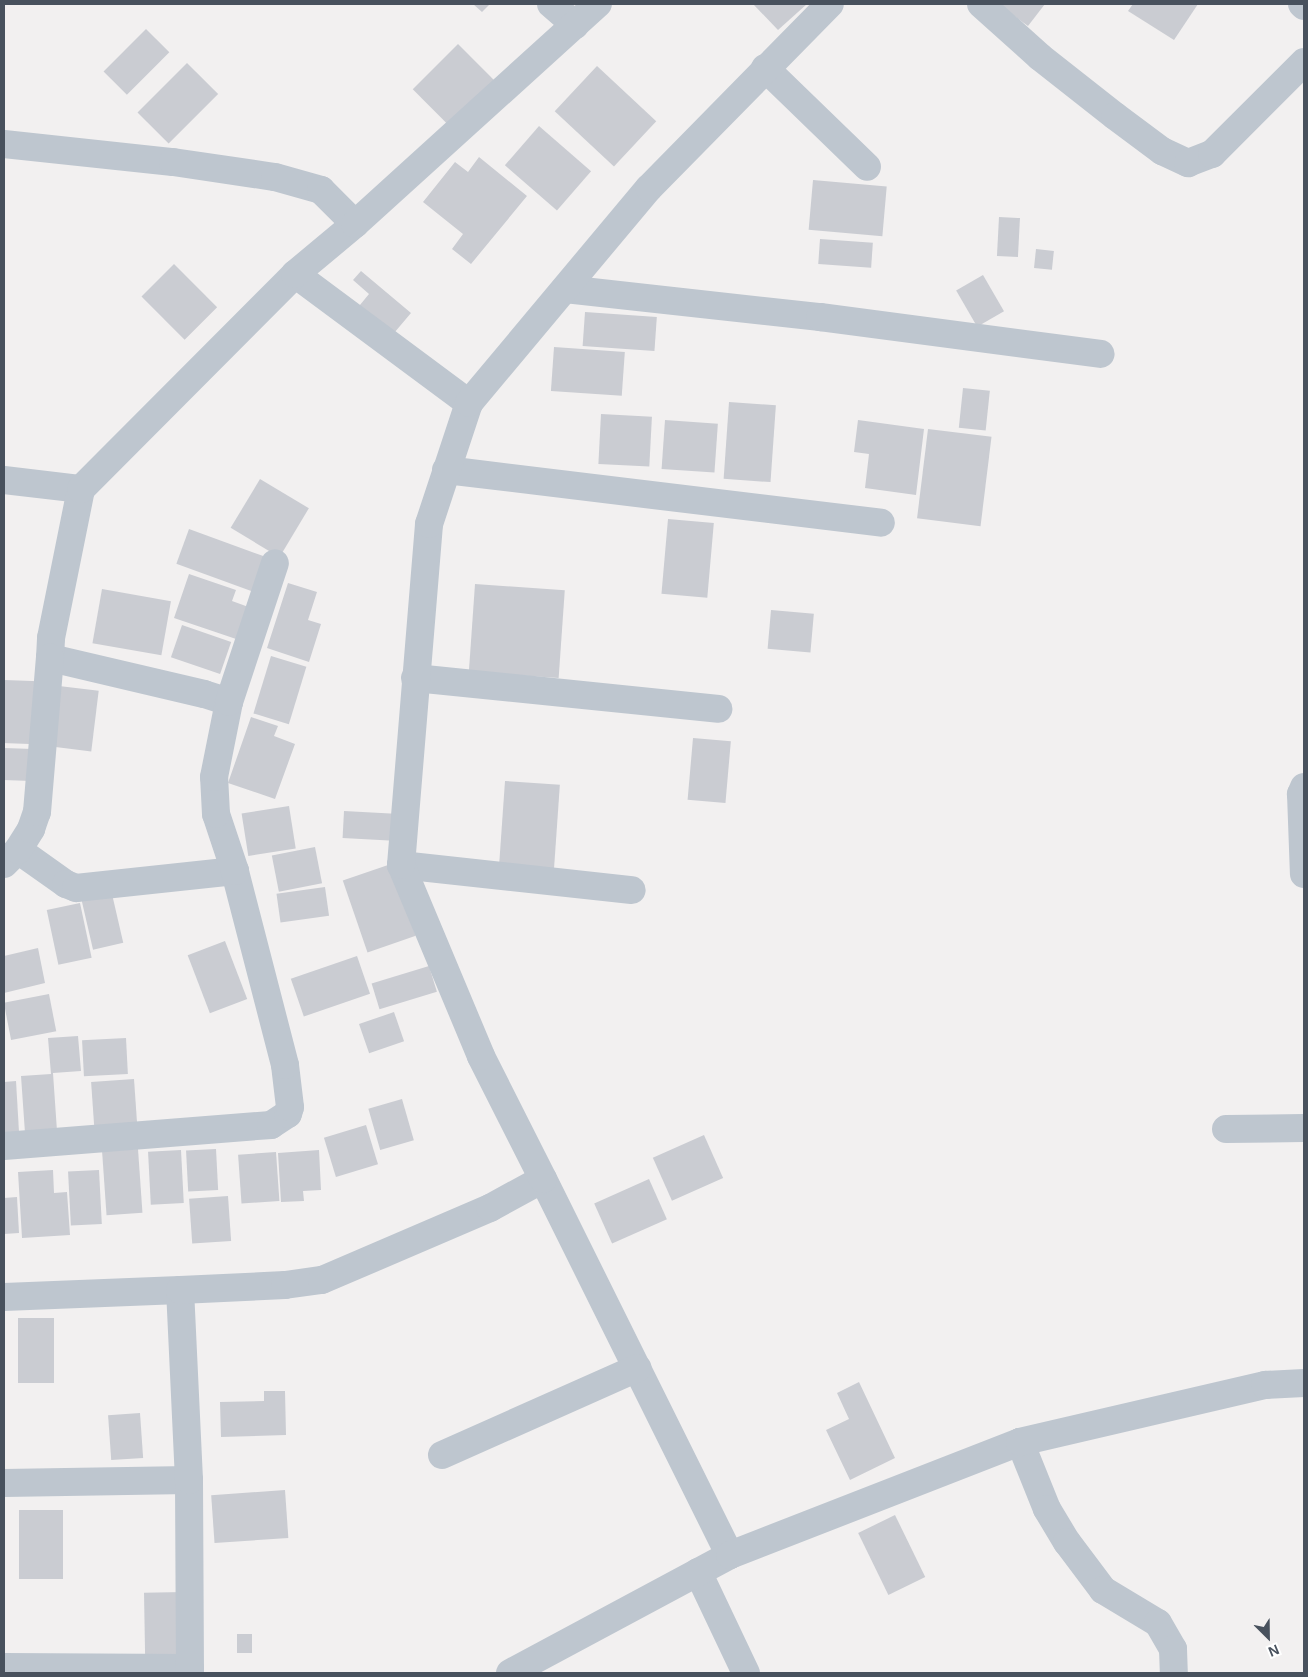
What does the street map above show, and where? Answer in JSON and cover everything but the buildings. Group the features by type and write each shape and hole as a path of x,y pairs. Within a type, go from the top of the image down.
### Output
{"street":[{"path":"551,4 575,25"},
{"path":"235,871 76,888 11,857 31,829 38,812 51,638 81,488 295,274 355,224 598,4"},
{"path":"730,1555 481,1056 401,865 429,524 469,403 649,188 830,4"},
{"path":"981,4 1040,57 1115,116 1162,151 1188,164 1212,154 1304,62"},
{"path":"765,68 867,167"},
{"path":"4,144 173,162 275,177 321,190 355,224"},
{"path":"295,274 469,403"},
{"path":"565,289 820,317 1101,354"},
{"path":"446,470 881,523"},
{"path":"4,480 81,488"},
{"path":"4,1146 271,1125 288,1114 290,1107 285,1065 235,871 216,814 214,777 229,702 274,563"},
{"path":"50,658 204,694 229,702"},
{"path":"415,678 718,709"},
{"path":"1304,787 1302,794 1304,874"},
{"path":"401,865 632,890"},
{"path":"1226,1129 1304,1128"},
{"path":"4,1297 285,1285 322,1280 490,1208 543,1179"},
{"path":"4,1667 190,1671 189,1480 180,1290"},
{"path":"442,1455 637,1368"},
{"path":"510,1673 730,1555 1020,1442 1265,1385 1304,1383"},
{"path":"1020,1442 1047,1509 1067,1542 1103,1590 1158,1623 1173,1649 1174,1673"},
{"path":"4,1483 189,1480"},
{"path":"698,1572 746,1673"}]}
